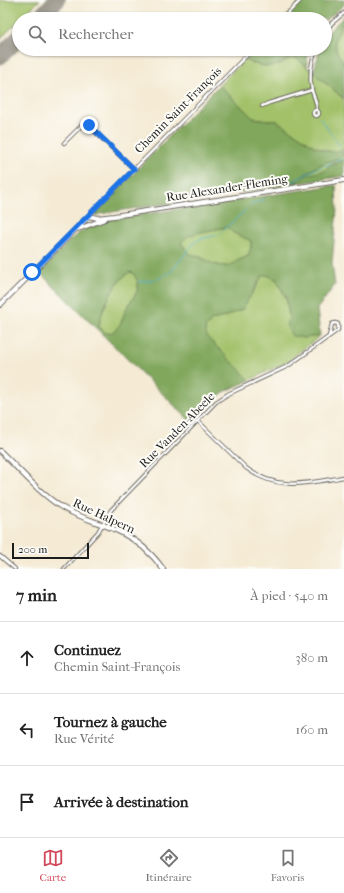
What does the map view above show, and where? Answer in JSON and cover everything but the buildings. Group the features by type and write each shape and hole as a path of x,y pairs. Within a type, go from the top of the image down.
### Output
{"street":[{"path":"289,12 301,0"},
{"path":"332,23 344,13"},
{"name":"Chemin Saint-François","path":"0,305 246,56"},
{"path":"314,56 311,72 312,90 317,110"},
{"path":"262,106 312,90"},
{"path":"64,143 83,124 87,124 134,169"},
{"name":"Rue Alexander-Fleming","path":"89,216 97,218 114,216 344,180"},
{"name":"Rue Alexander-Fleming","path":"75,229 81,228 92,222 114,216"},
{"name":"Rue Vanden-Abeele","path":"64,569 98,532 110,510 216,402 225,396 288,366 338,330 339,327 337,323 332,324 329,336"},
{"path":"198,421 246,468 255,475 272,482 282,484 300,484 344,477"},
{"name":"Rue Halpern","path":"0,450 50,498 79,516 121,532 138,543 163,569"},
{"path":"0,556 15,569"}],"green space":[{"path":"0,0 40,0 28,12 12,12 12,28 0,39"},
{"path":"302,0 321,0 327,2 331,0 344,0 344,5 332,15 332,12 291,12"},
{"path":"344,16 344,20 335,40 336,50 344,64 344,99 298,59 292,57 283,63 273,66 264,66 252,63 245,59 248,56 307,56 307,66 314,72 318,56 332,56 332,28"},
{"path":"344,20 344,64 336,50 335,40"},
{"path":"292,57 298,59 344,99 344,149 333,152 324,150 314,146 277,121 253,118 219,85 245,59 252,64 286,60"},
{"path":"219,85 253,118 277,121 314,146 324,150 333,152 344,149 341,157 323,163 293,182 298,181 307,175 327,170 328,167 344,160 344,176 99,214 96,216 96,212"},
{"path":"344,150 344,160 333,164 327,170 298,181 292,181 325,162 338,159"},
{"path":"336,185 337,209 332,263 335,285 317,309 320,336 303,338 292,336 287,327 289,316 286,297 276,279 267,275 262,276 243,309 212,320 205,328 207,337 250,380 224,392 211,401 191,422 40,273 71,239 85,229 107,220","holes":["227,227 232,232 251,241 251,248 248,256 230,266 216,265 190,254 181,243 188,236","130,272 133,273 138,281 137,292 127,307 122,321 117,328 112,332 105,333 99,326 106,304 120,281"]},
{"path":"227,227 232,232 251,241 251,248 248,256 230,266 216,265 190,254 181,243 188,236"},
{"path":"130,272 133,273 138,281 136,292 118,328 112,332 105,333 99,326 106,304 120,281"},
{"path":"267,275 276,279 286,298 289,316 287,327 303,338 320,336 287,362 250,380 206,337 205,328 212,320 224,317 254,291 262,276"}],"waterway":[{"path":"320,118 340,146"},
{"path":"292,182 314,170 344,158"},
{"path":"138,282 158,279 171,272 194,243 200,239 218,235 251,205 265,199"}],"runway":[{"path":"45,12 57,0"},
{"path":"0,56 12,45"}],"route":[{"path":"32,272 134,169 89,125"}]}
